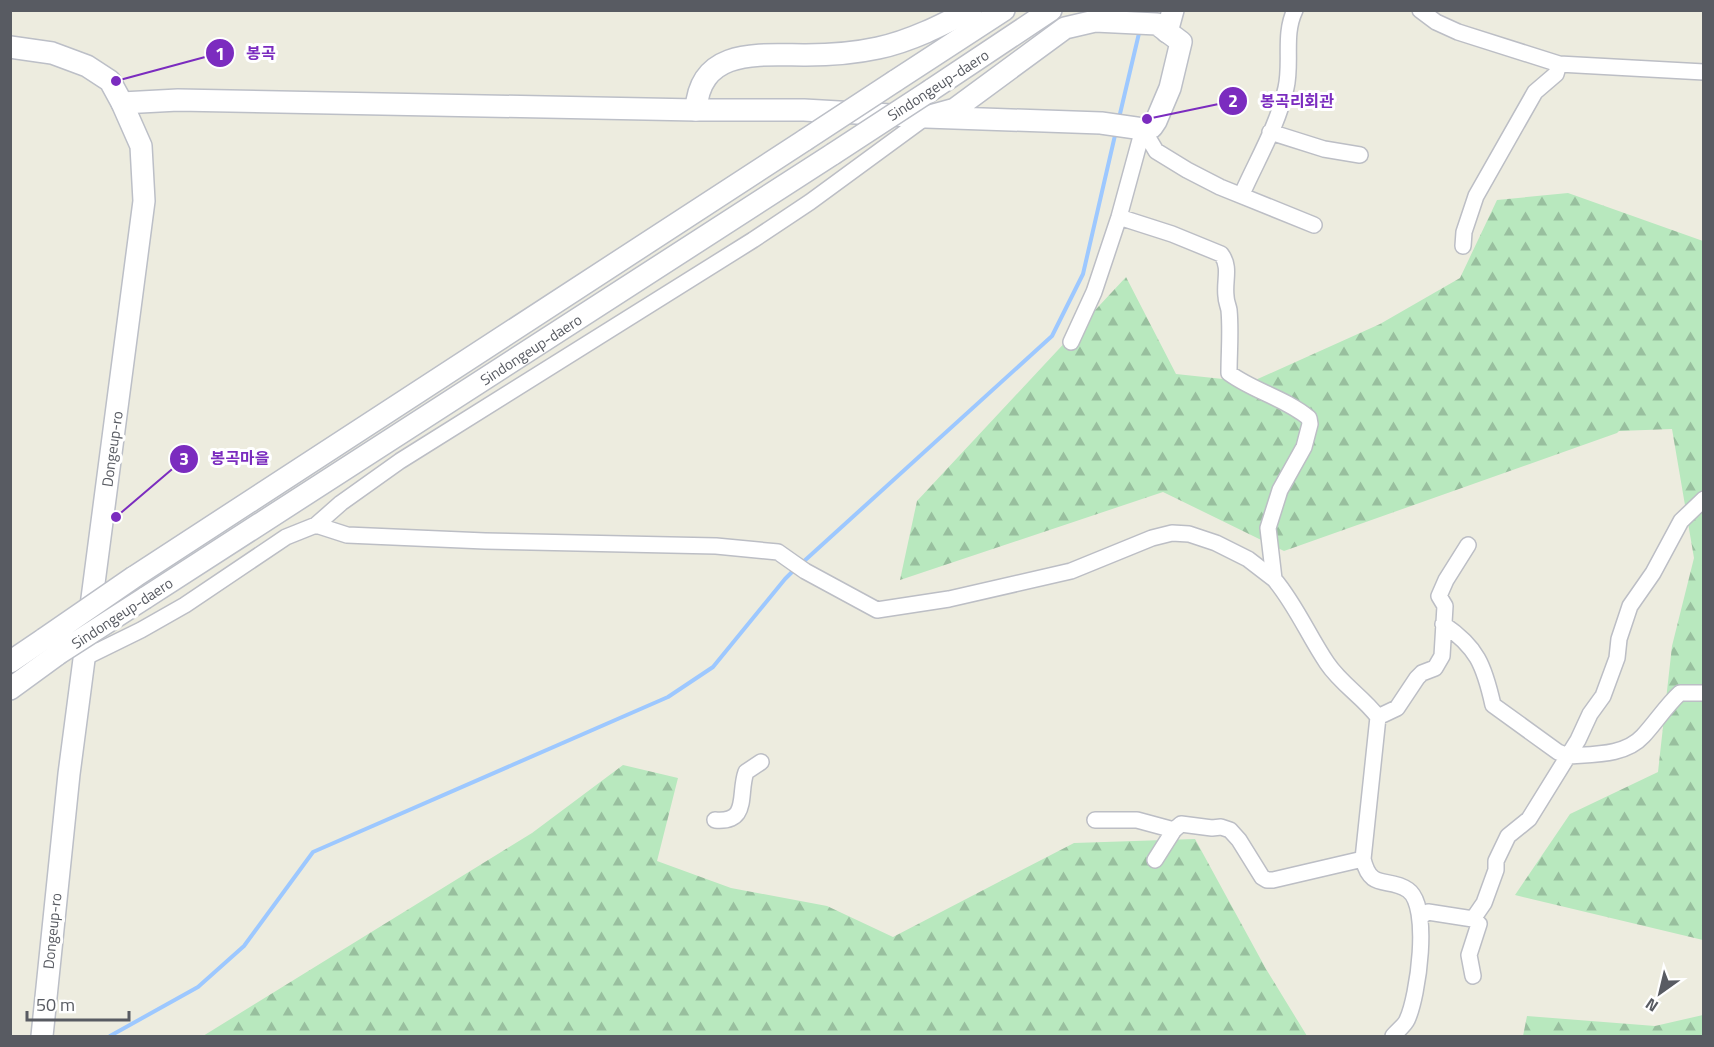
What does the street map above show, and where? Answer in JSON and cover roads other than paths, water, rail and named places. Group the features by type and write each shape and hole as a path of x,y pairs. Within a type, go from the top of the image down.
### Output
{"main road":[{"path":"696,110 698,91 703,82 716,68 736,57 760,53 846,53 880,48 927,32 971,10"},
{"name":"Sindongeup-daero","path":"10,689 51,647 134,577 1004,10"},
{"path":"122,103 178,100 804,110 926,117 1108,124 1139,128 1152,127 1156,121 1170,88 1181,42 1165,22 1095,21 1058,17 955,109 926,117"},
{"name":"Sindongeup-daero","path":"10,662 51,647 145,598 931,90 1058,17"},
{"name":"Dongeup-ro","path":"10,46 52,53 87,66 110,81 141,146 144,201 69,774 42,1036"}],"street":[{"path":"1242,194 1277,118 1286,89 1289,74 1288,41 1295,10"},
{"path":"1420,10 1436,22 1458,32 1559,64 1704,72"},
{"path":"1463,246 1464,232 1476,196 1535,92 1556,74 1559,64"},
{"path":"84,658 141,630 185,604 286,537 316,525 341,503 400,461 753,240 810,202 926,117"},
{"path":"1139,128 1151,146 1166,159 1198,176 1314,225"},
{"path":"1071,342 1094,292 1119,217 1139,128"},
{"path":"1270,132 1324,149 1360,155"},
{"path":"1119,217 1172,234 1221,254 1226,260 1227,267 1226,296 1230,332 1228,373 1244,384 1309,418 1310,424 1304,447 1280,490 1268,528 1274,579"},
{"path":"1473,919 1484,903 1496,870 1496,861 1501,847 1508,836 1529,819 1578,740 1590,714 1603,696 1617,658 1619,639 1630,606 1653,573 1681,521 1704,499"},
{"path":"316,525 347,535 484,541 716,546 778,552 805,571 877,610 949,599 1071,572 1152,538 1172,533 1190,534 1216,543 1248,560 1274,579 1298,611 1328,663 1378,717 1363,859 1367,873 1372,879 1411,891 1420,917 1420,964 1407,1022 1398,1028 1393,1036"},
{"path":"1378,717 1397,708 1418,678 1435,668 1442,656 1445,606 1439,596 1446,580 1468,545"},
{"path":"1443,624 1461,637 1474,651 1489,688 1492,705 1558,752 1568,756 1609,752 1628,747 1642,738 1680,693 1704,693"},
{"path":"715,820 734,817 741,805 746,772 761,762"},
{"path":"1095,820 1137,820 1174,830"},
{"path":"1155,860 1174,830 1181,824 1221,827 1230,830 1244,847 1262,877 1267,880 1363,859"},
{"path":"1420,917 1428,912 1473,919 1479,924 1469,955 1473,975"}],"waterway":[{"path":"1119,118 1140,29"},
{"path":"802,563 1052,336 1083,274 1116,131"},
{"path":"110,1036 198,987 244,946 313,852 668,697 713,667 794,570"}],"place":[{"name":"봉곡","path":"116,81"},
{"name":"봉곡리회관","path":"1147,119"},
{"name":"봉곡마을","path":"116,517"}]}
